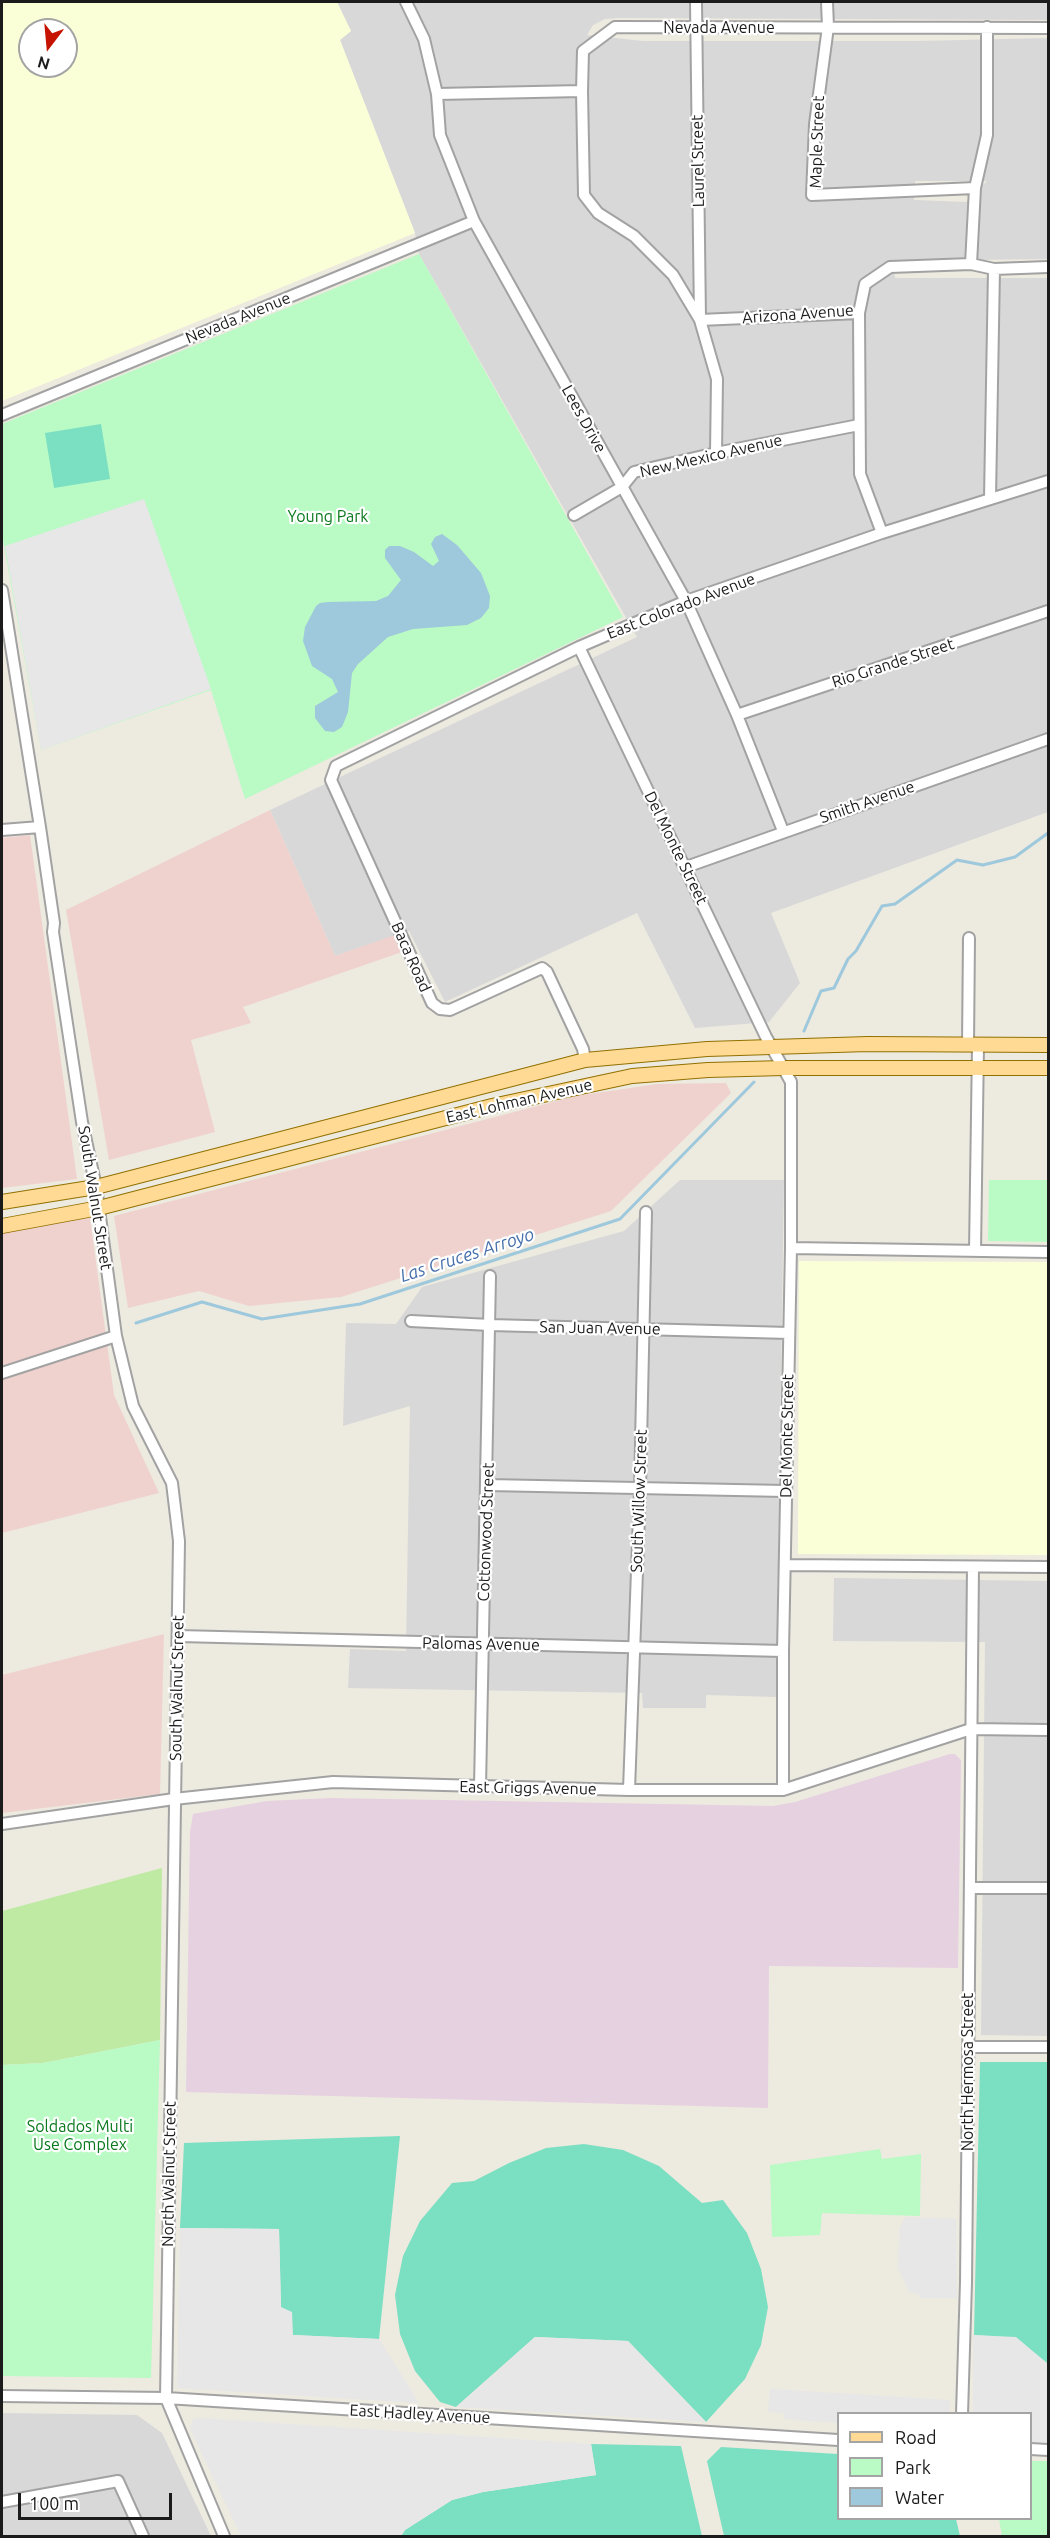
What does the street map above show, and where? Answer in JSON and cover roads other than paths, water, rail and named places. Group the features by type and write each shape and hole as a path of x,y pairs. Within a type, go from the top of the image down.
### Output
{"main road":[{"name":"East Lohman Avenue","path":"2,1202 96,1187 585,1060 707,1049 868,1044 1048,1045"},
{"name":"East Lohman Avenue","path":"2,1226 99,1208 240,1170 564,1089 632,1076 708,1070 784,1068 1048,1068"}],"street":[{"name":"Lees Drive","path":"406,2 424,39 437,94 440,135 474,221 686,601 737,715 783,831"},
{"name":"Laurel Street","path":"696,2 700,320"},
{"name":"Maple Street","path":"828,2 828,27 814,124 812,195 975,188"},
{"name":"Nevada Avenue","path":"700,320 673,275 634,236 598,213 584,195 582,91 584,51 615,27 696,29 1048,28"},
{"path":"971,264 975,188 987,135 987,27"},
{"path":"437,94 582,91"},
{"name":"Nevada Avenue","path":"2,414 474,221"},
{"name":"Arizona Avenue","path":"700,320 859,313 865,284 890,267 971,264 994,269 1048,267"},
{"path":"990,498 994,269"},
{"path":"859,313 860,474 882,533"},
{"path":"700,320 717,379 716,453"},
{"name":"New Mexico Avenue","path":"574,515 622,487 634,472 716,453 859,425"},
{"name":"East Colorado Avenue","path":"332,772 336,766 579,647 686,601 882,533 1048,481"},
{"name":"South Walnut Street","path":"2,590 40,827 72,1054 96,1187 116,1336 133,1406 172,1483 179,1541 179,1636 174,1799"},
{"name":"Rio Grande Street","path":"737,715 1048,611"},
{"name":"Del Monte Street","path":"579,647 766,1037 791,1082 791,1248 783,1651 783,1790"},
{"name":"Smith Avenue","path":"686,867 1048,739"},
{"name":"Baca Road","path":"332,772 331,780 432,1003 440,1009 450,1010 542,968 547,972 583,1048 585,1060"},
{"path":"2,830 40,827"},
{"path":"969,938 973,1045 977,1067 975,1251"},
{"name":"South Willow Street","path":"630,1790 646,1212"},
{"path":"791,1248 1048,1252"},
{"name":"Cottonwood Street","path":"480,1787 488,1485 490,1276"},
{"name":"San Juan Avenue","path":"411,1320 490,1325 789,1333"},
{"path":"2,1373 116,1336"},
{"path":"488,1485 786,1491"},
{"path":"785,1565 1048,1567"},
{"name":"North Hermosa Street","path":"962,2412 966,2282 973,1567"},
{"name":"Palomas Avenue","path":"179,1636 783,1651"},
{"name":"East Griggs Avenue","path":"2,1824 174,1799 333,1782 630,1790 783,1790 970,1730 1048,1730"},
{"name":"North Walnut Street","path":"174,1799 166,2398 224,2536"},
{"path":"970,1888 1048,1888"},
{"path":"969,2047 1048,2047"},
{"name":"East Hadley Avenue","path":"2,2396 166,2398 837,2440"},
{"path":"1032,2449 1048,2450"},
{"path":"2,2502 118,2481 143,2536"}],"water":[{"path":"442,534 457,545 481,573 490,596 489,608 481,618 467,625 413,629 388,637 358,664 352,673 348,712 342,727 334,732 325,731 315,718 315,706 338,692 332,679 312,666 303,641 305,627 316,606 328,602 376,601 388,596 401,580 385,558 385,550 389,546 400,546 414,552 433,566 439,561 431,544 435,537"}],"waterway":[{"name":"Las Cruces Arroyo","path":"804,1031 821,991 834,988 848,959 856,951 882,906 895,904 957,860 983,865 1015,857 1048,833"},
{"name":"Las Cruces Arroyo","path":"136,1323 202,1302 262,1319 360,1304 620,1219 754,1082"}],"park label":[{"name":"Young Park","path":"328,517"},
{"name":"Soldados Multi Use Complex","path":"80,2136"}]}
